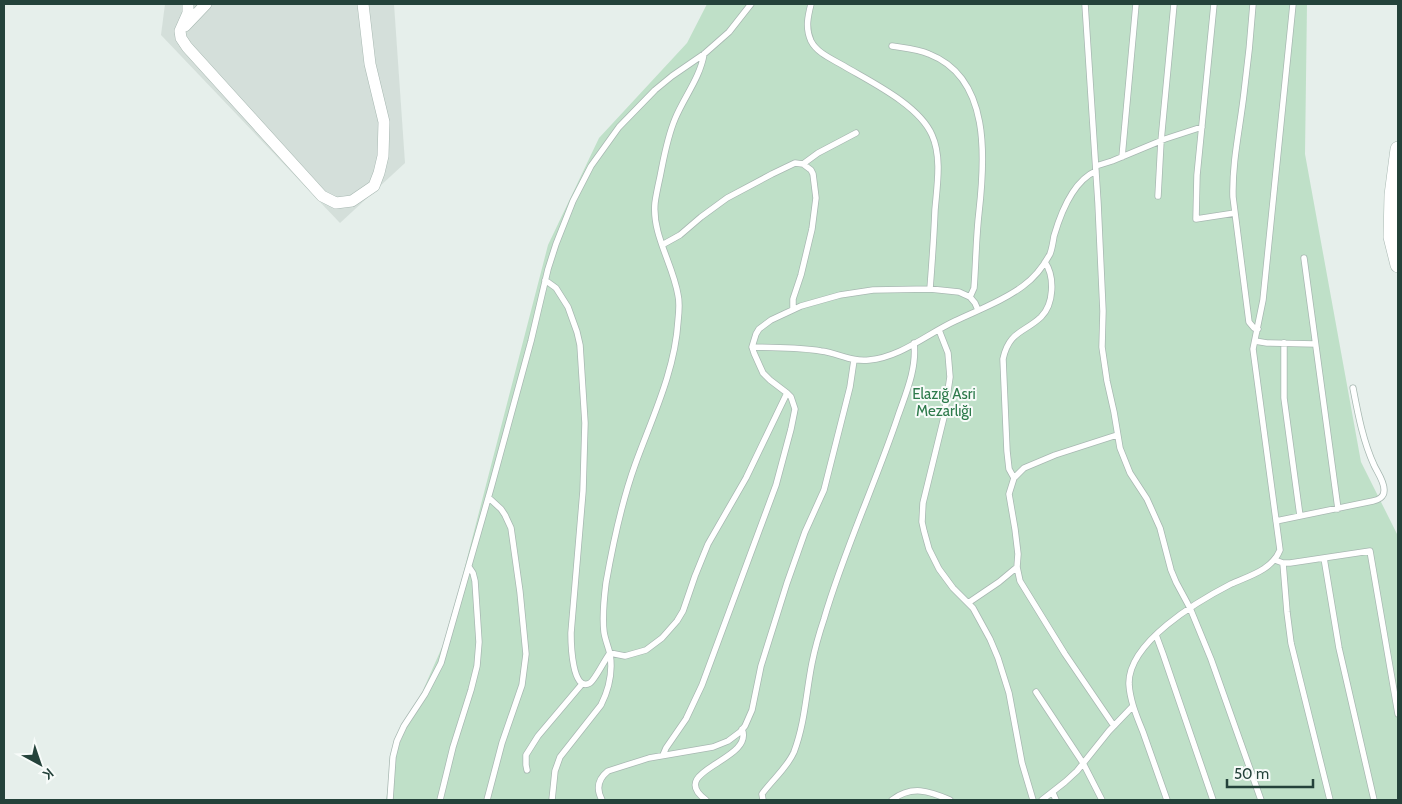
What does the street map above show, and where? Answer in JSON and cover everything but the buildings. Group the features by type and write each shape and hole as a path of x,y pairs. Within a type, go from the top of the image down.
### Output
{"street":[{"path":"188,4 188,13 180,31 181,38 192,53 322,196 336,203 352,201 374,186 383,156 384,122 370,64 363,4"},
{"path":"180,31 206,4"},
{"path":"1398,148 1392,195 1391,237 1398,265"}],"lane":[{"path":"390,800 396,741 425,694 441,663 531,341 545,280 556,244 573,201 586,174 618,126 655,90 704,54 729,32 752,4"},
{"path":"811,4 807,29 815,47 826,56 911,108 924,120 933,136 937,155 937,185 930,289"},
{"path":"1086,4 1102,275 1102,347 1106,381 1114,412 1117,435 1130,473 1155,514 1176,582 1190,608 1229,709 1261,800"},
{"path":"1122,158 1136,4"},
{"path":"1158,196 1161,141 1174,4"},
{"path":"1214,4 1197,174 1196,219 1235,213"},
{"path":"1253,4 1244,93 1233,168 1233,197 1249,322 1254,328 1258,329"},
{"path":"1167,800 1133,706 1130,690 1130,671 1136,657 1156,635 1175,619 1214,593 1265,568 1275,560 1280,550 1253,349 1263,300 1293,4"},
{"path":"892,46 928,53 945,63 966,85 975,105 982,137 983,169 974,288 970,297"},
{"path":"552,800 555,771 560,757 601,705 610,678 610,653 604,633 604,609 605,590 615,532 627,488 670,370 676,339 678,296 671,268 657,228 655,205 666,145 674,120 702,65 704,54"},
{"path":"752,347 823,351 854,360 867,360 892,355 1024,286 1045,262 1051,252 1058,223 1073,192 1096,169 1161,141 1202,127"},
{"path":"803,164 818,152 856,133"},
{"path":"662,245 680,235 701,216 727,198 795,163 803,164 813,174 816,198 810,238 793,299 793,310"},
{"path":"1304,258 1338,509"},
{"path":"1014,478 1009,470 1007,451 1003,359 1006,348 1014,335 1039,319 1047,309 1052,282 1050,271 1045,262"},
{"path":"545,280 556,288 568,307 580,345 585,423 583,492 571,634 573,660 579,681 582,684"},
{"path":"664,755 666,748 695,703 776,485 791,429 795,409 791,397 763,373 752,347 756,334 771,320 801,306 840,295 873,290 930,289 959,292 970,297 978,310"},
{"path":"939,330 948,353 950,377 944,417 923,503 922,522 926,540 939,569 953,588 977,614 990,639 1013,709 1022,763 1033,800"},
{"path":"1255,341 1315,344"},
{"path":"763,800 762,794 772,780 786,766 794,751 805,712 812,664 824,619 842,563 906,394 914,363 914,343"},
{"path":"1284,343 1284,398 1300,516"},
{"path":"602,800 599,795 600,779 608,771 664,755 713,747 728,741 746,726 752,710 760,666 787,582 824,490 850,387 854,360"},
{"path":"1276,521 1377,500 1382,495 1384,491 1382,483 1364,435 1353,388"},
{"path":"610,653 625,656 646,650 662,638 677,621 683,611 708,544 746,478 787,392"},
{"path":"1114,726 1065,654 1020,581 1009,494 1014,478 1024,468 1047,458 1117,435"},
{"path":"487,800 502,743 522,685 526,654 511,528 505,514 488,498"},
{"path":"1275,560 1283,564 1370,551 1398,714"},
{"path":"1324,558 1339,648 1374,800"},
{"path":"1283,564 1291,643 1330,800"},
{"path":"440,800 453,746 477,666 479,642 475,581 474,573 469,567"},
{"path":"968,603 1017,567"},
{"path":"1156,635 1213,800"},
{"path":"528,770 526,756 538,736 582,684 589,684 594,680 610,653"},
{"path":"1036,692 1083,763 1102,800"},
{"path":"1042,800 1053,793 1077,771 1133,706"},
{"path":"706,800 698,794 696,789 698,777 734,752 744,739 742,730"},
{"path":"892,800 902,794 918,790 934,793 950,800"},
{"path":"1053,793 1056,800"}],"shaded area":[{"path":"165,4 394,4 405,163 340,223 161,35"}],"green space":[{"name":"Elazığ Asri Mezarlığı","path":"707,4 1307,4 1305,154 1361,462 1398,536 1398,800 386,800 393,758 447,636 548,245 599,138 687,43"}]}
